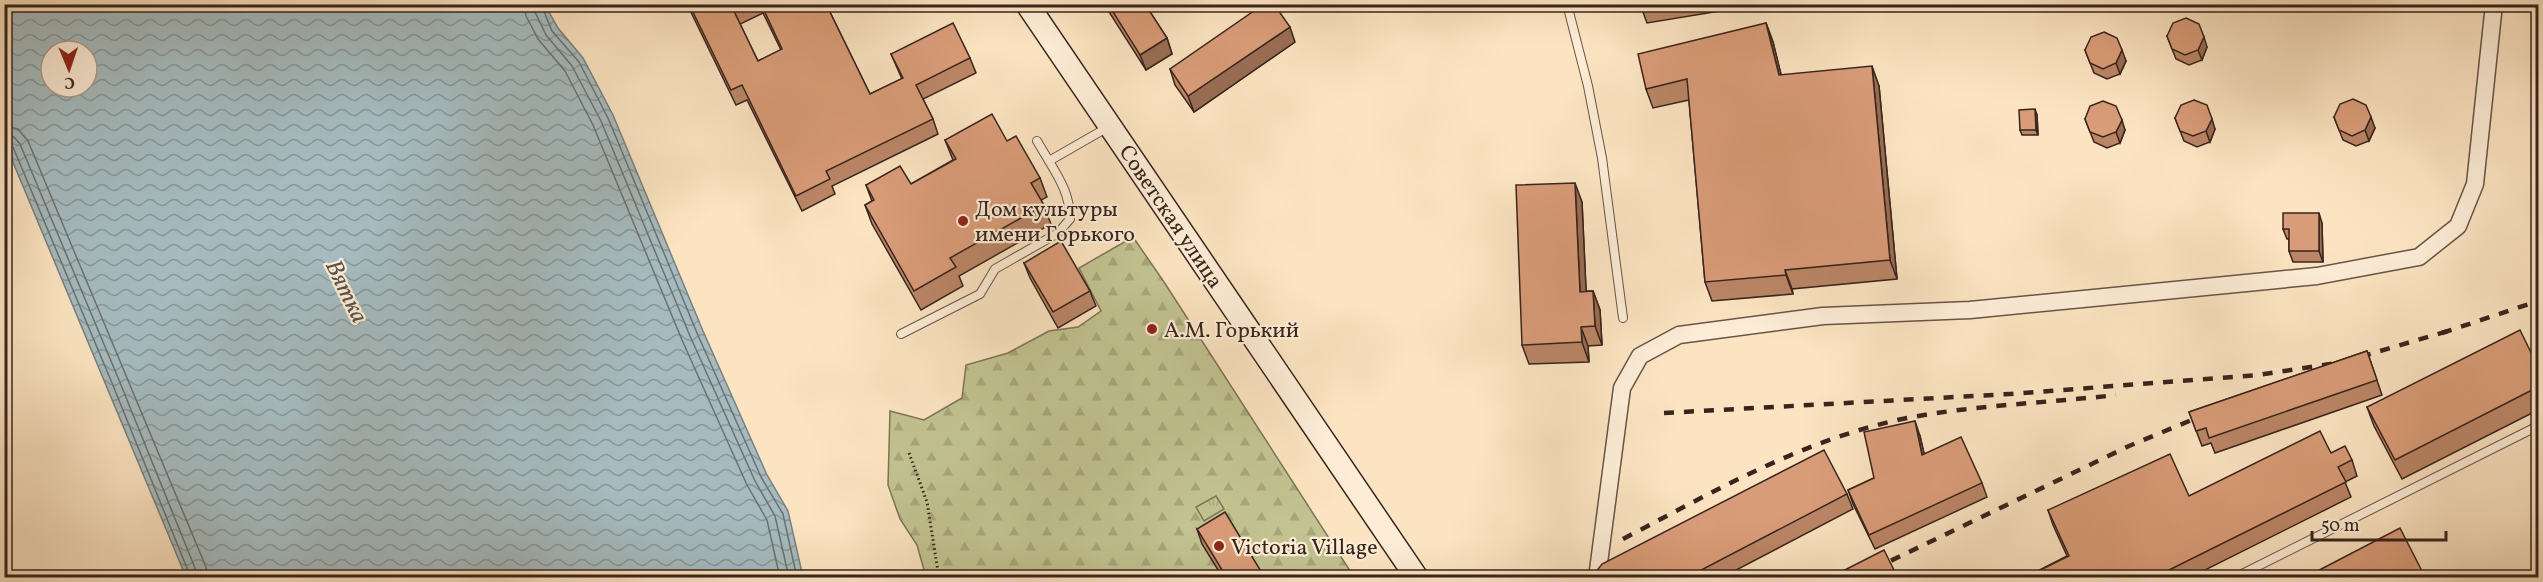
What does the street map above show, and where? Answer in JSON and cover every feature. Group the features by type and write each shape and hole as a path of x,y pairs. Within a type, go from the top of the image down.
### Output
{"main road":[{"name":"Советская улица","path":"1027,4 1418,578"}],"street":[{"path":"1598,578 1622,388 1640,356 1679,335 1823,316 1970,310 2317,276 2419,257 2458,226 2475,184 2494,4"}],"lane":[{"path":"1567,4 1588,86 1602,158 1623,318"},
{"path":"1049,161 1110,126"},
{"path":"901,334 980,294 994,269 1058,234 1070,219 1070,205 1066,190 1037,141"},
{"path":"2234,578 2538,426"}],"path":[{"path":"909,453 927,502 939,578"}],"green space":[{"path":"1133,237 1354,577 926,577 917,545 900,519 888,485 890,411 924,420 962,398 966,365 1008,353 1049,331 1078,327 1101,311 1079,268"},
{"path":"1216,496 1224,509 1204,521 1196,507"}],"water":[{"name":"Вятка","path":"4,5 545,5 558,28 583,58 613,115 703,331 767,475 788,511 803,577 186,577 5,143"}],"building":[{"path":"689,4 743,4 733,9 758,61 782,49 761,4 826,4 870,94 903,78 891,54 953,23 970,58 916,85 933,119 826,171 830,179 796,196 742,85 731,90"},
{"path":"1108,4 1145,4 1167,38 1140,55"},
{"path":"1264,4 1274,4 1290,27 1188,96 1170,69"},
{"path":"2186,18 2199,24 2204,37 2198,50 2185,55 2172,49 2167,36 2173,23"},
{"path":"1766,23 1779,75 1872,66 1890,260 1785,270 1786,275 1705,282 1687,79 1646,89 1638,54"},
{"path":"2104,32 2117,38 2122,50 2116,63 2103,69 2090,63 2085,50 2091,37"},
{"path":"2353,99 2366,105 2371,117 2365,130 2352,136 2339,130 2334,117 2340,104"},
{"path":"2194,100 2207,105 2212,119 2206,131 2193,136 2180,131 2175,118 2181,105"},
{"path":"2103,101 2116,106 2122,120 2116,132 2103,137 2090,132 2085,119 2090,106"},
{"path":"2035,109 2036,130 2020,130 2019,110"},
{"name":"Дом культуры имени Горького","path":"992,114 1007,141 1016,136 1040,178 1031,183 1044,205 950,258 956,267 914,291 865,205 874,200 866,185 900,166 911,184 956,159 945,140"},
{"path":"1575,183 1580,292 1593,291 1595,326 1581,327 1582,342 1522,345 1516,185"},
{"path":"2283,213 2319,213 2319,251 2289,251 2289,229 2283,229"},
{"path":"1061,241 1090,291 1053,312 1024,263"},
{"path":"2520,330 2538,367 2538,387 2395,460 2367,407"},
{"path":"2367,351 2377,380 2209,438 2206,428 2196,431 2189,412"},
{"path":"1915,421 1922,455 1961,437 1982,483 1869,535 1848,490 1874,478 1864,432"},
{"path":"2320,431 2331,453 2345,446 2352,460 2338,467 2346,482 2153,578 2024,578 2069,556 2048,510 2170,454 2189,496"},
{"path":"1824,450 1847,494 1686,578 1597,578 1595,573 1602,564"},
{"path":"1225,512 1265,578 1227,578 1197,529"},
{"path":"2400,528 2425,577 2304,578"},
{"path":"1884,550 1898,578 1829,578"}],"railway":[{"path":"2442,333 2538,301"},
{"path":"1664,413 2010,394 2258,375 2343,362 2448,331"},
{"path":"1623,539 1761,468 1832,439 1869,427 1959,410 2116,395"},
{"path":"1855,578 2129,446 2206,414"}],"place":[{"name":"Дом культуры имени Горького","path":"963,221"},
{"name":"А.М. Горький","path":"1152,329"},
{"name":"Victoria Village","path":"1219,546"}]}
